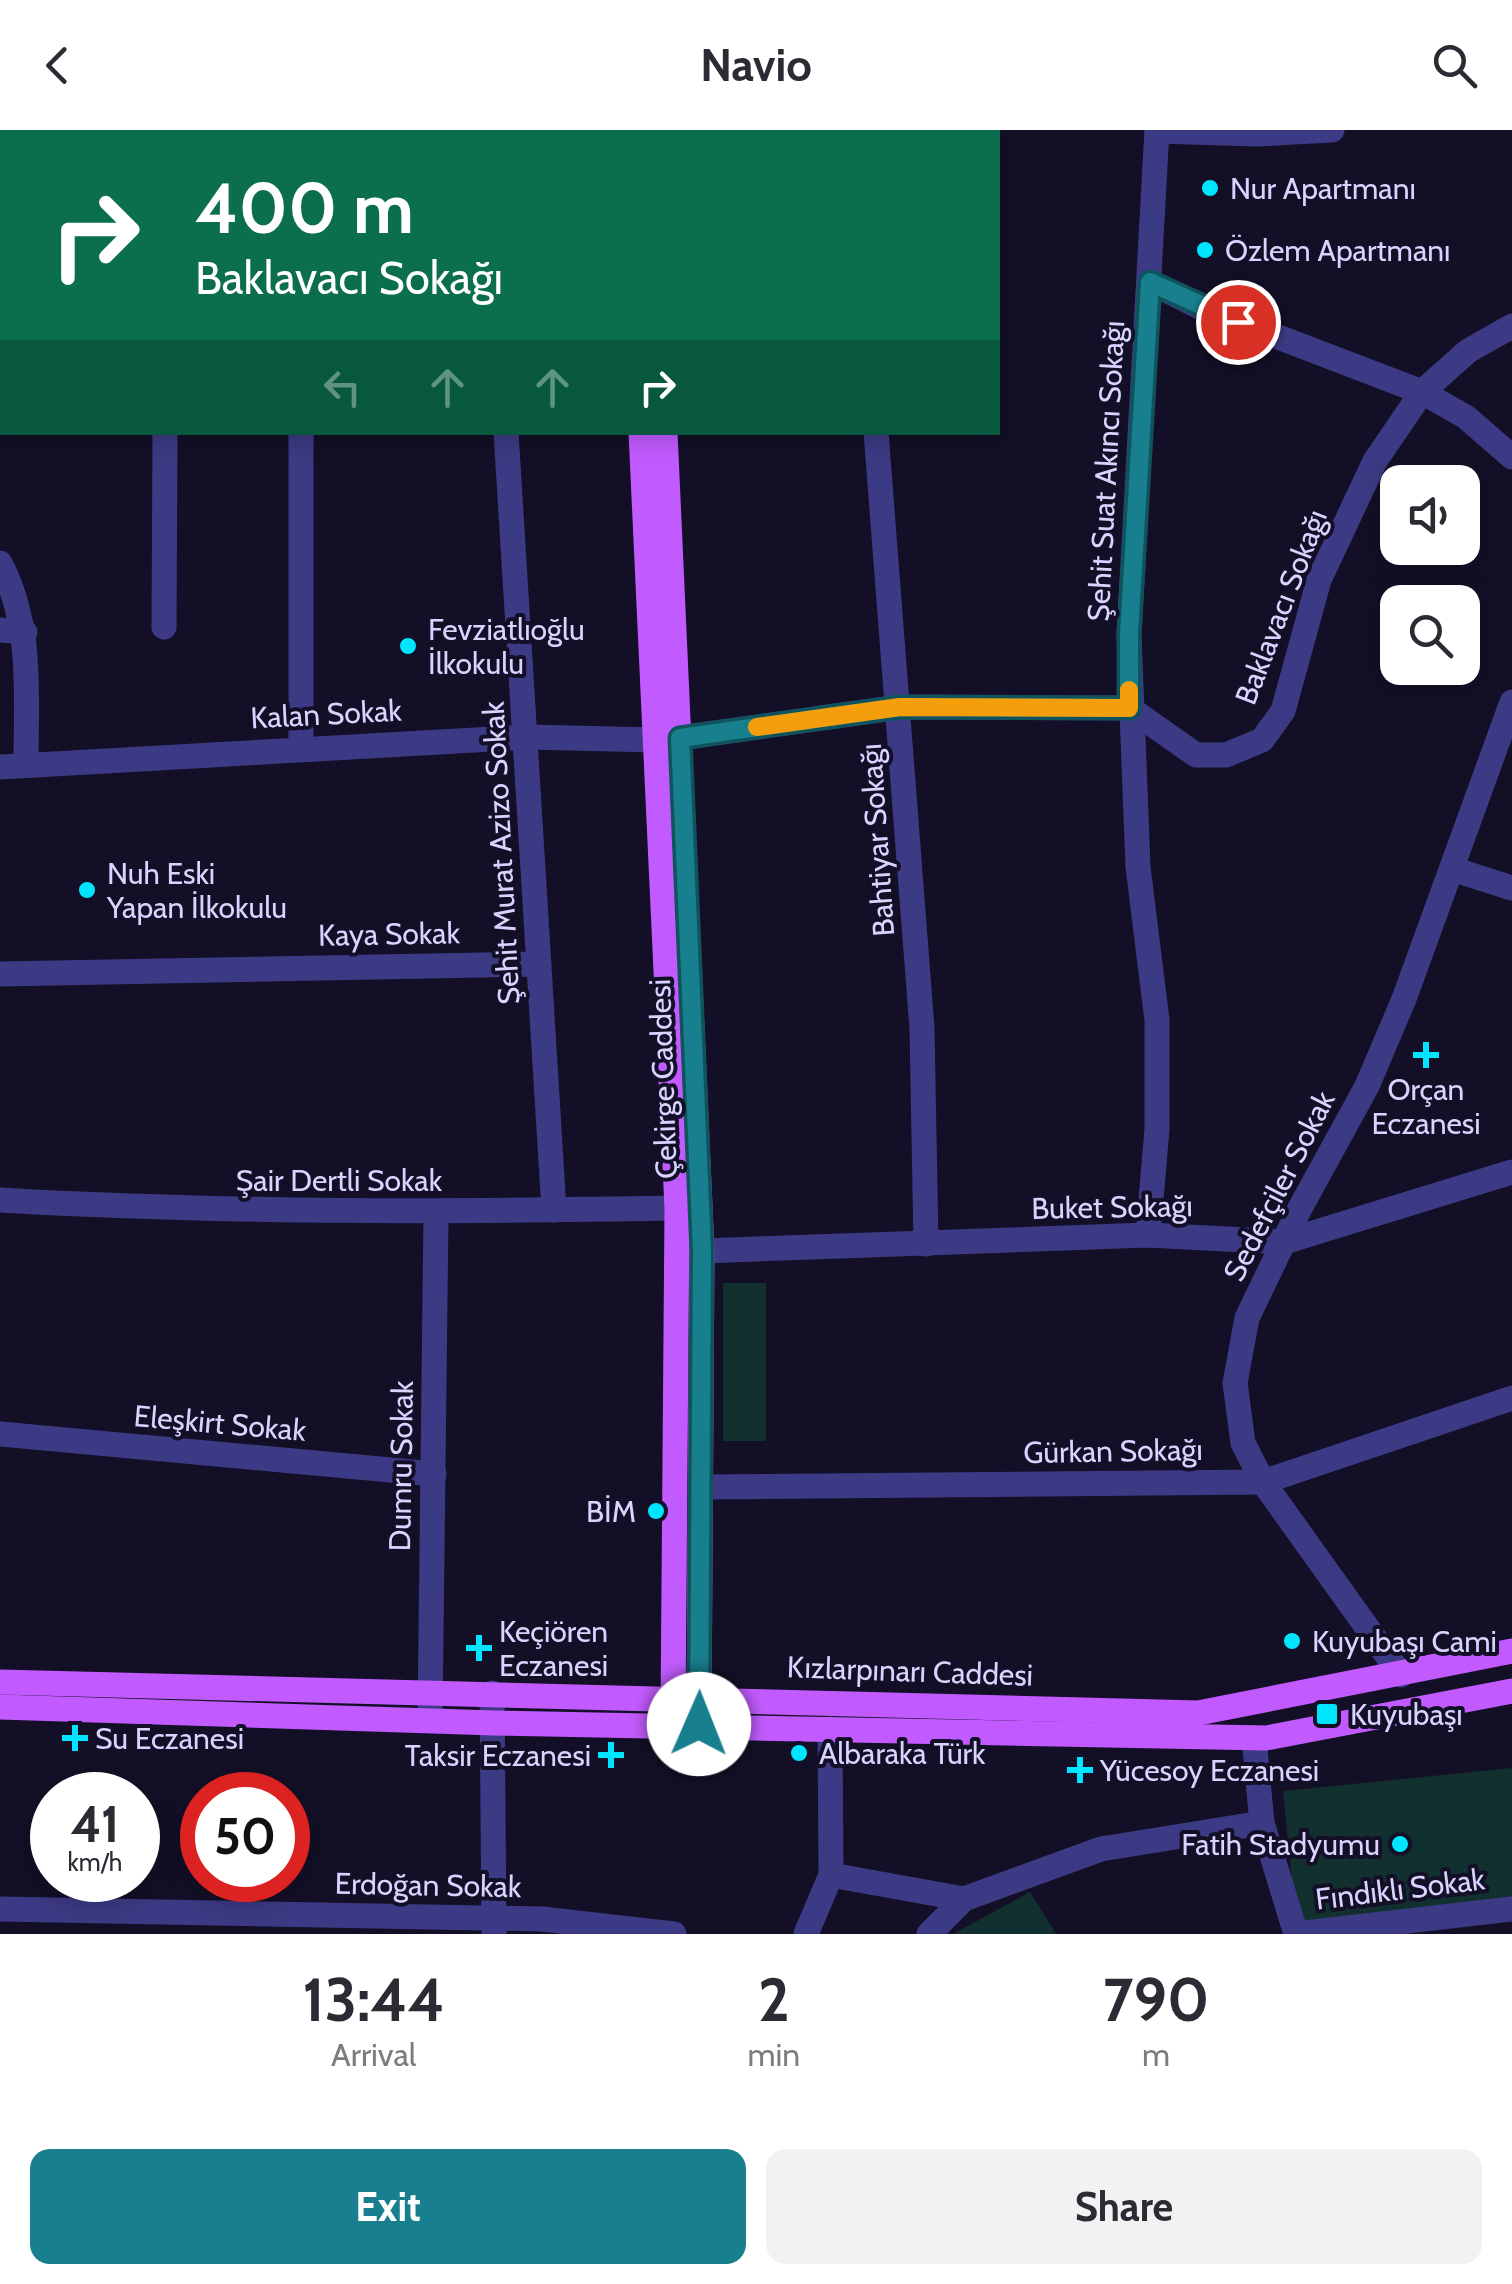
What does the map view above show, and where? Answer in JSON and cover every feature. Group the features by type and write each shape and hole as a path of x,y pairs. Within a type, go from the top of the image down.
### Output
{"main road":[{"name":"Çekirge Caddesi","path":"641,435 667,739 702,1251 701,1487 686,1711"},
{"name":"Çekirge Caddesi","path":"665,435 667,739 686,1711"},
{"name":"Kızlarpınarı Caddesi","path":"0,1707 494,1723 686,1711 1198,1713 1512,1651"},
{"name":"Kızlarpınarı Caddesi","path":"0,1682 492,1693 830,1729 1254,1738 1512,1691"}],"street":[{"path":"1157,130 1257,134 1332,130"},
{"name":"Şehit Suat Akıncı Sokağı","path":"1148,1235 1157,1129 1157,1020 1138,867 1129,634 1157,130"},
{"path":"1150,282 1202,308 1422,392 1466,417 1512,458"},
{"name":"Baklavacı Sokağı","path":"1129,708 1196,754 1226,755 1262,740 1283,711 1319,580 1375,461 1422,392 1468,351 1512,326"},
{"path":"164,627 165,435"},
{"path":"300,748 301,435"},
{"name":"Şehit Murat Azizo Sokak","path":"506,435 528,737 554,1210"},
{"name":"Bahtiyar Sokağı","path":"876,435 922,1028 926,1244"},
{"path":"0,563 13,587 13,631 26,764"},
{"name":"Sedefçiler Sokak","path":"1400,1676 1263,1482 1243,1442 1235,1384 1248,1318 1366,1086 1452,869 1512,702"},
{"path":"667,739 900,707 1129,708"},
{"name":"Kalan Sokak","path":"0,768 528,737 667,739"},
{"path":"1452,869 1512,888"},
{"name":"Kaya Sokak","path":"0,974 540,964"},
{"name":"Buket Sokağı","path":"702,1251 1148,1235 1284,1242 1512,1172"},
{"name":"Şair Dertli Sokak","path":"0,1200 194,1211 436,1214 677,1208"},
{"name":"Dumru Sokak","path":"430,1718 436,1214"},
{"name":"Gürkan Sokağı","path":"701,1487 1263,1482 1512,1398"},
{"name":"Eleşkirt Sokak","path":"0,1434 235,1459 434,1474"},
{"path":"492,1693 494,1927"},
{"path":"806,1934 831,1875 830,1729"},
{"path":"1254,1738 1262,1823 1296,1934"},
{"path":"929,1934 964,1900 1101,1849 1262,1823"},
{"path":"831,1875 964,1900"},
{"name":"Erdoğan Sokak","path":"0,1908 494,1927 542,1919 674,1934"},
{"name":"Fındıklı Sokak","path":"1296,1934 1454,1926 1512,1909"}],"green space":[{"path":"723,1283 766,1283 766,1441 723,1441"},
{"name":"Fatih Stadyumu","path":"1512,1768 1512,1897 1296,1923 1283,1791"},
{"path":"1030,1892 1056,1934 953,1934"}],"slow traffic":[{"path":"757,727 900,707 1129,708 1129,690"}],"place":[{"name":"Nur Apartmanı","path":"1210,188"},
{"name":"Özlem Apartmanı","path":"1205,250"},
{"name":"Fevziatlıoğlu İlkokulu","path":"408,646"},
{"name":"Nuh Eski Yapan İlkokulu","path":"87,890"},
{"name":"Orçan Eczanesi","path":"1426,1055"},
{"name":"BİM","path":"656,1511"},
{"name":"Kuyubaşı Cami","path":"1292,1641"},
{"name":"Keçiören Eczanesi","path":"479,1648"},
{"name":"Kuyubaşı","path":"1327,1714"},
{"name":"Su Eczanesi","path":"75,1738"},
{"name":"Albaraka Türk","path":"799,1753"},
{"name":"Taksir Eczanesi","path":"611,1755"},
{"name":"Yücesoy Eczanesi","path":"1080,1770"},
{"name":"Fatih Stadyumu","path":"1400,1844"}],"route":[{"path":"699,1724 702,1251 680,738 900,707 1129,708 1129,634 1150,282 1238,322"}]}
